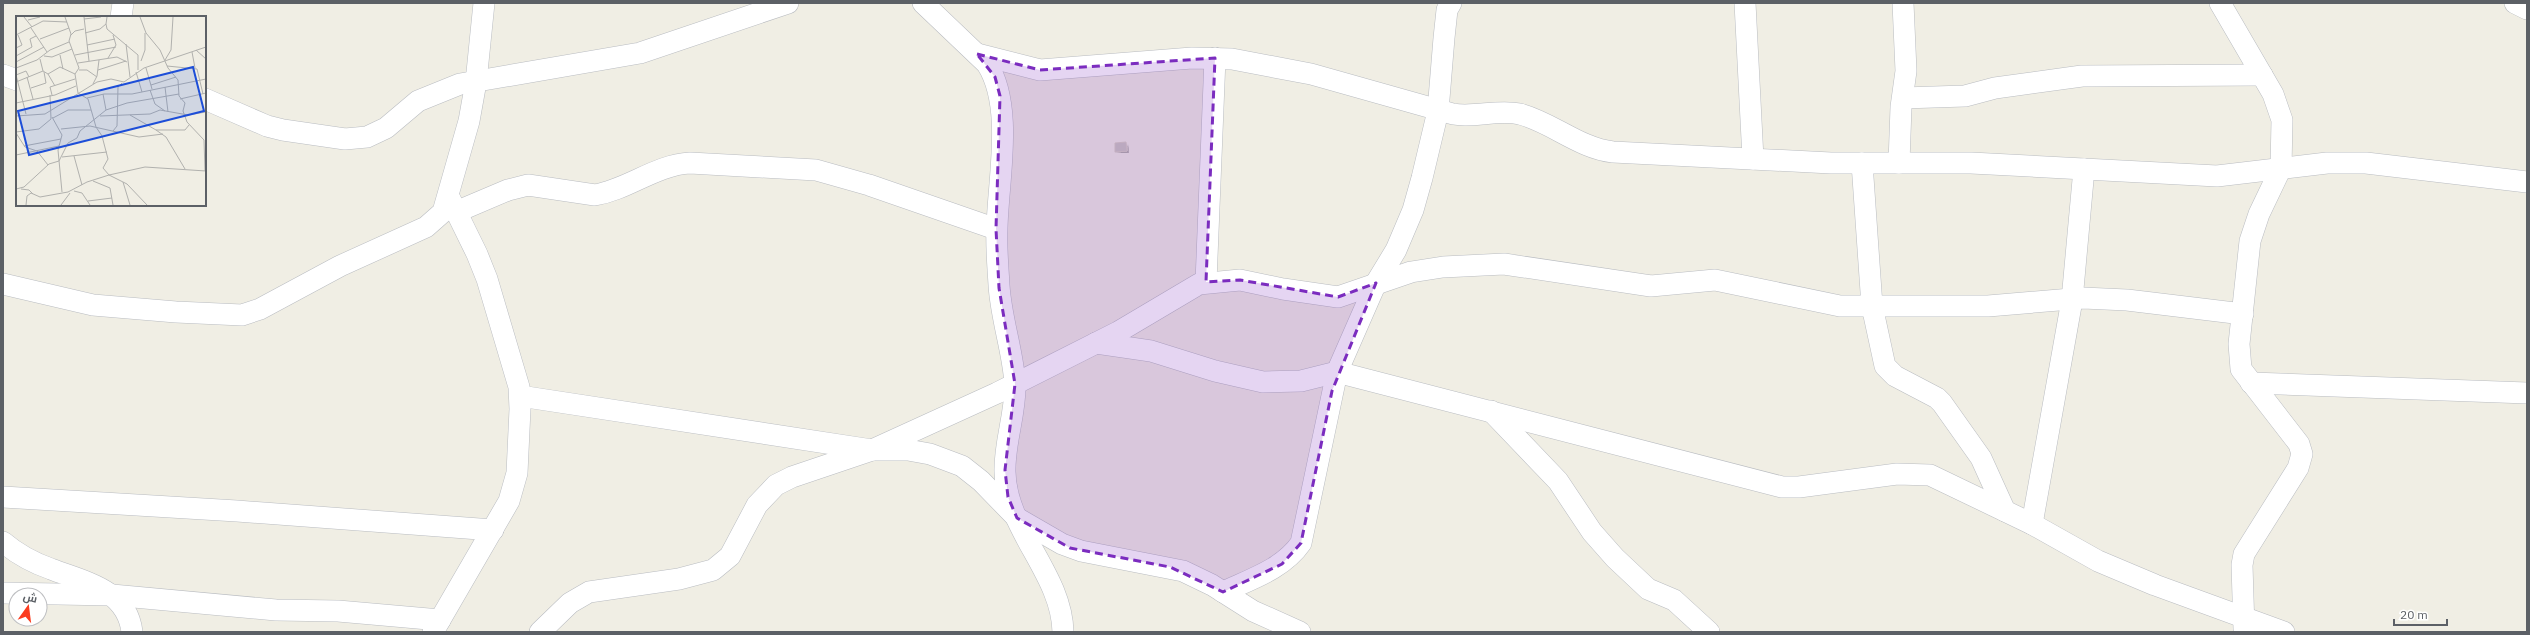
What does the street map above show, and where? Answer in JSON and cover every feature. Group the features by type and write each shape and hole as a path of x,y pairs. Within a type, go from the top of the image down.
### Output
{"street":[{"path":"121,16 123,3"},
{"path":"3,593 112,595 276,610 338,611 437,626 509,501 517,473 520,396 519,387 487,279 477,254 452,203 476,82 484,3"},
{"path":"206,99 278,129 322,137 367,137 386,128 418,101 431,94 476,82 640,53 788,3"},
{"path":"923,3 977,54 995,77 1000,96 1001,144 996,229 999,288 1015,384 1005,470 1008,497 1056,595 1063,632"},
{"path":"1223,592 1282,564 1292,556 1301,543 1337,372 1376,283 1396,250 1413,210 1438,110 1447,10 1451,3"},
{"path":"1746,3 1753,159"},
{"path":"1899,163 1906,71 1902,3"},
{"path":"2220,3 2274,94 2282,120 2281,168 2254,225 2250,241 2239,356 2241,369 2299,444 2302,454 2298,468 2244,554 2242,565 2244,625"},
{"path":"2515,3 2527,9"},
{"path":"977,54 1040,70 1215,58 1311,74 1438,110 1465,116 1519,114 1601,151 1862,163 1971,163 2217,176 2281,168 2366,163 2527,182"},
{"path":"1206,282 1215,58"},
{"path":"3,75 16,80"},
{"path":"1903,98 1970,96 1995,88 2082,76 2262,76"},
{"path":"3,284 93,305 184,313 242,315 260,309 347,263 426,227 452,203 528,185 595,195 606,193 660,169 675,164 690,163 816,170 868,185 996,229"},
{"path":"1862,163 1872,306 1885,366 1895,376 1942,403 1981,458 2005,511"},
{"path":"2032,524 2072,300 2084,169"},
{"path":"540,632 570,603 589,592 679,579 713,570 730,556 756,505 776,486 792,477 872,450 1015,384 1096,343 1176,296 1206,282 1240,280 1304,293 1338,297 1352,294 1376,283 1411,272 1443,267 1504,264 1651,286 1715,280 1840,306 1988,306 2083,298 2127,300 2243,314"},
{"path":"1096,343 1152,351 1215,371 1263,382 1301,381 1337,372 1491,411 1601,442 1782,486 1799,487 1898,474 1930,475 2032,524 2098,561 2244,625 2284,632"},
{"path":"2251,383 2527,393"},
{"path":"520,396 872,450 908,450 930,454 962,466 981,481 1017,518 1070,548 1170,567 1189,574 1223,592 1253,612 1300,632"},
{"path":"1491,411 1558,482 1592,532 1614,558 1648,589 1674,600 1710,632"},
{"path":"3,497 237,510 493,530"},
{"path":"3,542 15,552 50,569 92,582 112,595 125,609 132,632"}],"highlighted area":[{"path":"977,54 1040,70 1215,58 1206,282 1240,280 1338,297 1376,283 1332,391 1301,543 1282,564 1223,592 1170,567 1070,548 1017,518 1008,497 1005,470 1015,384 999,288 996,229 1000,96 995,77"}],"building":[{"path":"1126,142 1127,151 1115,152 1115,143"}]}
